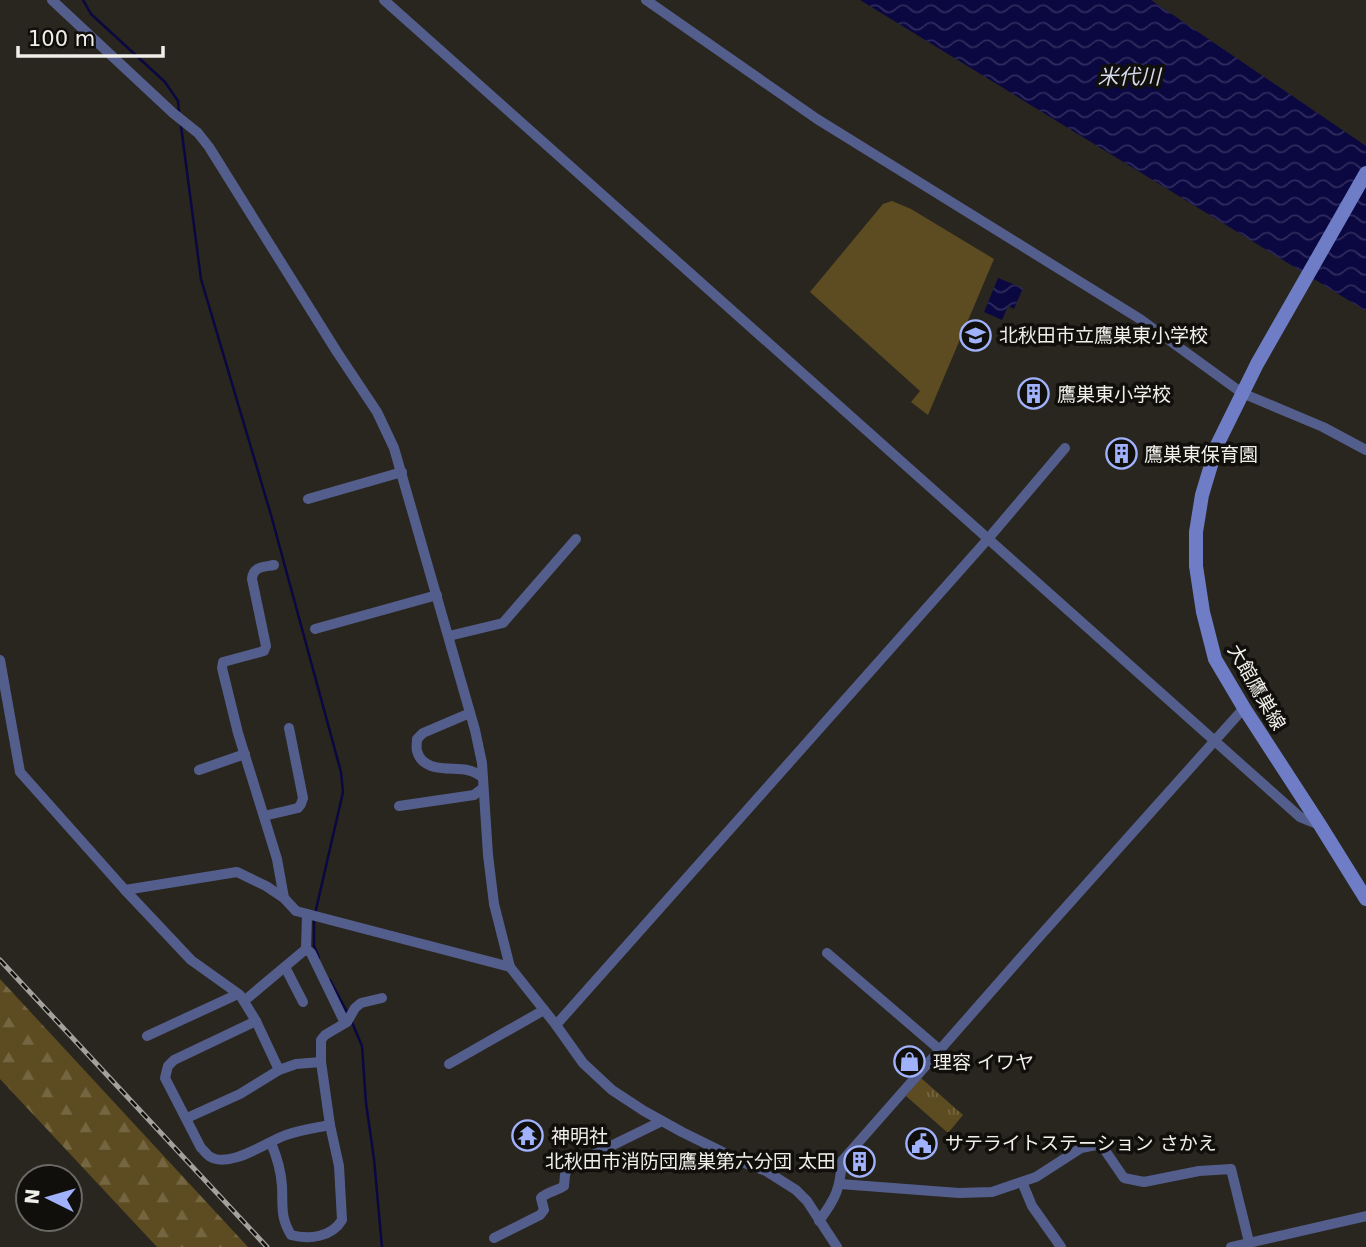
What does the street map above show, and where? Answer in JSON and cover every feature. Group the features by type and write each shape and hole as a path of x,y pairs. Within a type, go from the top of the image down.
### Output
{"main road":[{"name":"大館鷹巣線","path":"1366,173 1257,364 1217,445 1202,495 1196,532 1196,566 1203,612 1215,659 1366,899"}],"street":[{"path":"52,0 198,133 377,412 402,472 482,763 494,904 510,967 583,1063 612,1090 662,1121 766,1171 796,1189 837,1247"},
{"path":"384,0 1300,817 1320,825"},
{"path":"646,0 817,119 1140,319 1242,393 1323,427 1366,450"},
{"path":"556,1025 988,540 1065,448"},
{"path":"308,499 402,472"},
{"path":"449,636 503,622 576,539"},
{"path":"274,565 256,569 252,579 266,646 264,651 227,660 223,662 222,668 277,859 284,898"},
{"path":"315,628 437,595"},
{"path":"0,660 20,772 191,960 241,998 256,1021 279,1070"},
{"path":"818,1220 830,1206 840,1184 842,1161 1244,708"},
{"path":"470,713 423,733 417,739 417,751 421,758 432,766 466,770 483,783"},
{"path":"264,816 298,808 302,804 289,728"},
{"path":"199,771 245,754"},
{"path":"399,807 474,794 483,783"},
{"path":"125,890 237,872 266,886 284,898 296,911 510,967"},
{"path":"147,1037 241,998 285,967 306,949 313,915"},
{"path":"306,949 311,953 348,1020"},
{"path":"827,953 940,1050"},
{"path":"285,967 303,1002"},
{"path":"271,1143 278,1162 282,1187 282,1212 291,1235 305,1239 337,1228 342,1220 339,1166 330,1125 321,1062 321,1041 324,1035 348,1020 361,1003 382,998"},
{"path":"449,1064 544,1010"},
{"path":"256,1021 174,1060 168,1066 165,1078 201,1148 208,1156 218,1159 238,1156 283,1136 330,1125"},
{"path":"187,1118 240,1094 279,1070 296,1063 321,1062"},
{"path":"494,1238 541,1215 544,1210 541,1198 564,1186 568,1167 662,1121"},
{"path":"840,1184 959,1194 992,1192 1036,1177 1081,1148 1096,1145 1104,1149 1124,1178 1144,1182 1199,1171 1231,1169 1249,1242"},
{"path":"1022,1182 1032,1206 1061,1247"},
{"path":"1231,1247 1366,1216"}],"green space":[{"path":"892,201 911,209 994,259 928,415 911,402 920,391 810,292 883,204"},
{"path":"0,979 248,1247 157,1247 84,1169 84,1163 78,1163 0,1079"},
{"path":"921,1078 963,1115 948,1133 906,1096"}],"water":[{"name":"米代川","path":"860,0 1151,0 1366,146 1366,311"},
{"path":"998,278 1023,288 1014,309 1008,306 1002,320 984,312"}],"waterway":[{"path":"83,0 91,14 165,82 178,101 179,112"},
{"path":"181,126 201,279 271,515 341,772 343,792 315,914"},
{"path":"314,920 314,946 319,958"},
{"path":"330,980 348,1014"},
{"path":"351,1020 362,1046 382,1247"}],"railway":[{"path":"0,960 267,1247"}],"place":[{"name":"北秋田市立鷹巣東小学校","path":"976,335"},
{"name":"鷹巣東小学校","path":"1034,394"},
{"name":"鷹巣東保育園","path":"1121,454"},
{"name":"理容 イワヤ","path":"910,1062"},
{"name":"神明社","path":"528,1136"},
{"name":"サテライトステーション さかえ","path":"922,1143"},
{"name":"北秋田市消防団鷹巣第六分団 太田","path":"859,1161"}]}
